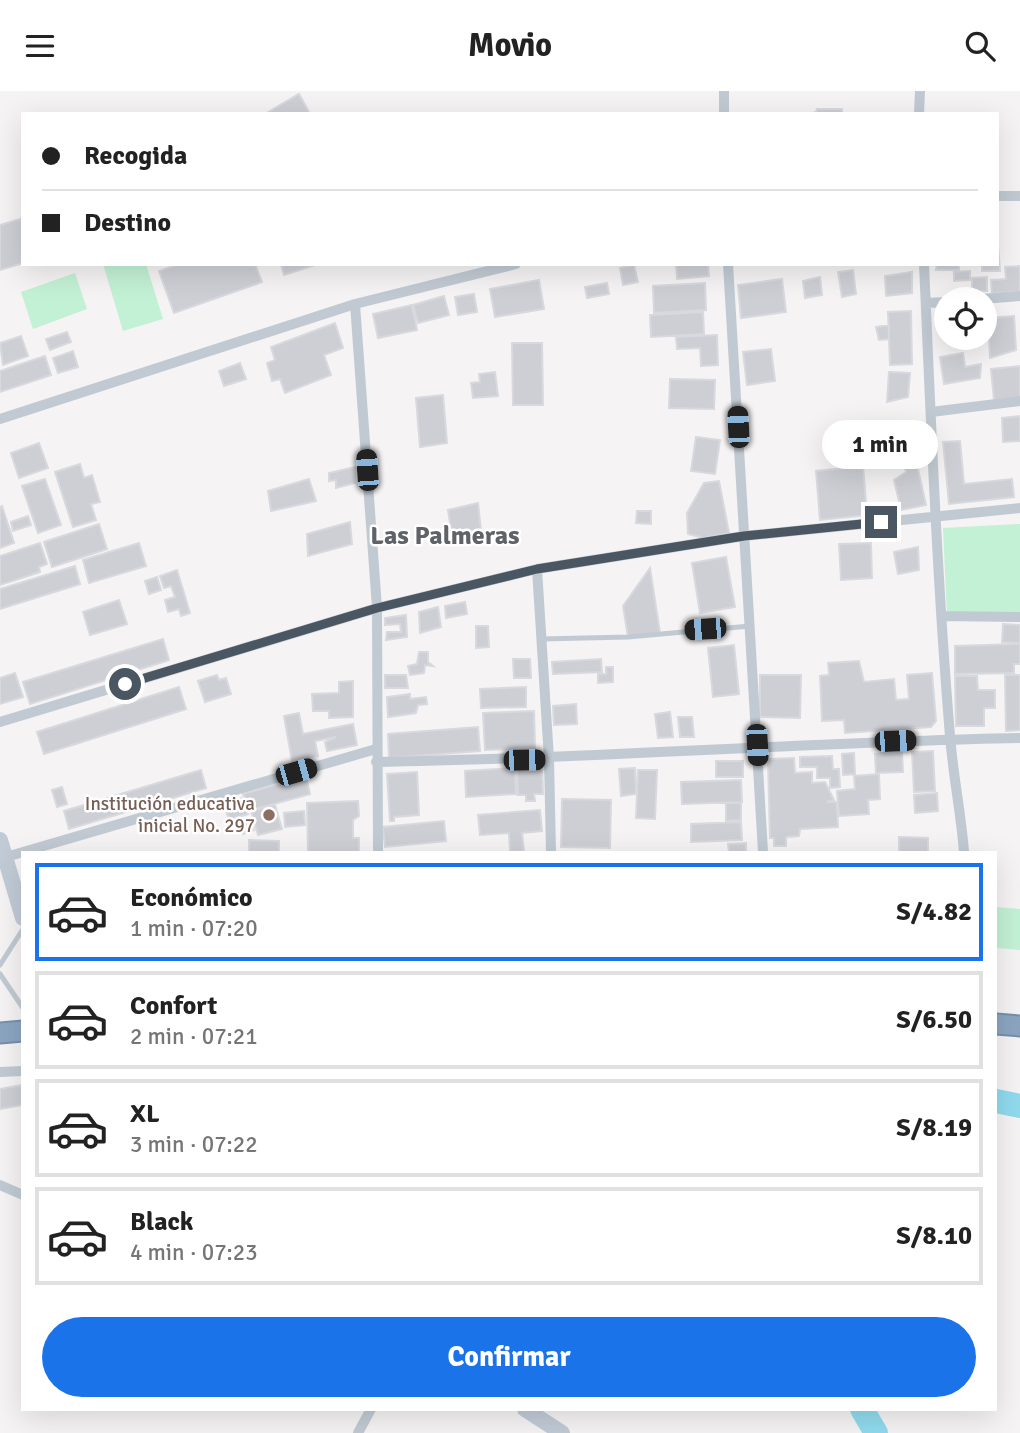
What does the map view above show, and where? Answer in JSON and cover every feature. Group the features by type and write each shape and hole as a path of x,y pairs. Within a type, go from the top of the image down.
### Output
{"highway":[{"path":"997,1024 1020,1025"},
{"path":"0,1033 21,1031"}],"street":[{"path":"724,91 724,112"},
{"path":"919,112 920,91"},
{"path":"999,196 1020,196"},
{"path":"0,419 355,304 508,266"},
{"path":"728,266 763,851"},
{"path":"924,266 935,516 950,740 959,794 964,851"},
{"path":"997,298 1020,296"},
{"path":"926,303 934,303"},
{"path":"355,304 377,608 378,851"},
{"path":"931,412 1020,401"},
{"path":"0,722 377,608 537,569 744,536 1020,508"},
{"path":"537,569 549,759 551,851"},
{"path":"942,616 1020,617"},
{"path":"376,762 549,759 757,745 1020,739"},
{"path":"27,851 376,749"},
{"path":"0,840 21,911"},
{"path":"6,857 21,853"},
{"path":"0,1072 21,1071"},
{"path":"0,1185 21,1194"},
{"path":"358,1433 370,1411"},
{"path":"528,1411 562,1433"}],"lane":[{"path":"541,639 628,637 750,626"},
{"path":"0,965 21,932"},
{"path":"0,974 21,1005"}],"green space":[{"path":"104,266 147,266 163,319 123,331"},
{"path":"75,273 87,309 33,329 21,292"},
{"path":"1020,524 1020,612 947,615 943,528"},
{"path":"997,907 1020,909 1020,950 997,948"}],"building":[{"path":"299,94 309,112 268,112"},
{"path":"817,109 842,109 842,112 816,112"},
{"path":"21,219 21,264 0,270 0,225"},
{"path":"999,258 1000,271 982,271 982,266 999,266"},
{"path":"173,266 256,266 262,282 174,313 159,271"},
{"path":"282,266 312,266 284,275"},
{"path":"634,266 638,282 623,285 620,268"},
{"path":"676,266 708,266 709,276 677,279"},
{"path":"937,266 959,266 959,270 936,270"},
{"path":"1020,266 1020,292 997,293 997,287 992,287 991,280 1006,279 1005,267"},
{"path":"853,270 856,294 842,297 838,272"},
{"path":"970,271 970,280 954,281 954,272"},
{"path":"912,272 912,293 886,296 885,276"},
{"path":"820,277 822,295 805,298 803,281"},
{"path":"987,277 987,287 972,287 972,278"},
{"path":"782,279 786,312 741,318 738,285"},
{"path":"539,280 544,309 495,317 490,289"},
{"path":"607,283 609,294 587,298 585,287"},
{"path":"705,283 706,310 654,313 653,286"},
{"path":"474,294 477,312 458,315 455,297"},
{"path":"444,296 449,315 418,323 413,305"},
{"path":"412,305 417,330 378,338 373,314"},
{"path":"911,311 912,364 890,365 888,312"},
{"path":"703,312 704,334 651,337 650,315"},
{"path":"1014,316 1016,350 990,358 990,350 997,350 997,317"},
{"path":"335,323 343,348 324,355 331,375 285,393 280,379 272,381 267,363 275,360 271,347"},
{"path":"889,325 889,339 879,340 876,327"},
{"path":"67,332 71,342 50,350 46,339"},
{"path":"717,335 718,365 701,366 700,348 677,349 676,337"},
{"path":"21,336 28,356 3,365 0,343"},
{"path":"512,343 542,343 543,405 513,405"},
{"path":"771,349 775,381 747,385 743,352"},
{"path":"73,351 78,367 58,373 53,358"},
{"path":"963,353 965,367 981,364 980,378 944,384 940,357"},
{"path":"45,356 51,375 0,392 0,371"},
{"path":"240,363 246,379 224,386 219,371"},
{"path":"1020,366 1020,397 994,400 991,369"},
{"path":"495,372 498,396 473,398 471,383 480,382 479,374"},
{"path":"889,372 910,373 908,397 887,402"},
{"path":"670,379 715,380 714,409 669,408"},
{"path":"443,395 447,443 420,447 416,398"},
{"path":"1020,416 1020,441 1003,442 1002,418"},
{"path":"696,437 720,440 715,474 691,471"},
{"path":"960,441 964,484 1012,479 1014,497 949,504 943,442"},
{"path":"39,443 48,468 19,478 11,453"},
{"path":"915,456 926,505 901,510 894,480 906,472 903,459"},
{"path":"80,464 84,478 92,475 100,502 91,504 96,520 73,527 55,472"},
{"path":"863,466 867,515 820,520 816,471"},
{"path":"355,467 355,483 336,488 336,480 329,481 329,473"},
{"path":"45,479 61,525 38,533 22,486"},
{"path":"309,479 316,501 271,511 268,491"},
{"path":"719,481 729,533 703,538 688,534 687,513 704,483"},
{"path":"478,503 481,531 452,536 448,510"},
{"path":"2,506 14,543 0,548 0,507"},
{"path":"637,511 651,511 651,524 636,523"},
{"path":"28,516 31,525 13,531 11,522"},
{"path":"350,522 352,544 308,556 307,534"},
{"path":"99,524 107,549 52,567 44,542"},
{"path":"40,543 47,564 39,567 40,572 0,585 0,556"},
{"path":"139,543 146,566 89,583 83,560"},
{"path":"871,543 872,578 841,580 839,544"},
{"path":"918,547 919,570 898,574 894,552"},
{"path":"726,557 735,607 700,613 692,563"},
{"path":"75,566 80,584 0,609 0,589"},
{"path":"650,568 660,633 628,637 623,606"},
{"path":"177,570 190,613 181,616 179,609 168,612 165,600 175,597 171,586 164,588 160,576"},
{"path":"157,577 161,590 149,594 145,581"},
{"path":"119,600 127,624 90,635 83,612"},
{"path":"465,602 467,614 446,618 445,606"},
{"path":"438,607 441,627 420,633 419,612"},
{"path":"406,615 407,637 386,640 387,632 401,632 400,624 385,625 385,618"},
{"path":"1003,624 1020,625 1020,643 1002,642"},
{"path":"476,626 488,626 489,647 476,648"},
{"path":"163,639 169,660 30,704 23,682"},
{"path":"1020,644 1020,664 1014,664 1014,673 955,674 955,646"},
{"path":"734,645 739,694 713,697 708,648"},
{"path":"419,652 428,652 428,662 433,666 425,665 424,673 410,675 408,666 417,664"},
{"path":"513,659 530,659 531,678 514,678"},
{"path":"601,659 602,672 553,674 552,662"},
{"path":"859,661 864,682 894,679 896,700 909,699 907,675 932,673 936,721 931,727 845,733 844,720 822,721 820,676 829,675 828,663"},
{"path":"606,667 613,667 613,682 598,683 598,674 606,674"},
{"path":"15,673 23,697 0,704 0,678"},
{"path":"217,675 219,680 226,678 231,694 205,702 198,681"},
{"path":"385,675 406,675 408,688 385,688"},
{"path":"760,675 801,675 800,718 760,717"},
{"path":"1005,675 1020,675 1020,730 1006,731"},
{"path":"955,676 977,676 978,690 995,690 995,708 984,708 984,726 956,726"},
{"path":"353,681 353,717 329,718 329,711 313,711 312,694 339,693 339,682"},
{"path":"179,687 186,709 44,754 37,732"},
{"path":"526,687 526,707 481,708 480,689"},
{"path":"410,694 410,699 426,697 427,704 418,705 416,713 388,717 387,697"},
{"path":"576,704 577,724 554,725 553,706"},
{"path":"534,711 535,748 485,750 483,713"},
{"path":"670,712 673,737 658,738 655,714"},
{"path":"299,713 303,734 353,724 357,745 327,751 325,742 336,737 315,741 318,756 292,761 284,716"},
{"path":"678,717 692,717 694,737 680,737"},
{"path":"478,727 480,751 389,758 388,734"},
{"path":"933,751 935,791 914,792 912,752"},
{"path":"902,752 903,772 876,773 875,754"},
{"path":"854,753 855,774 843,775 842,754"},
{"path":"832,756 833,769 839,769 840,787 830,788 830,778 817,778 817,767 800,767 800,757"},
{"path":"794,758 795,773 812,772 812,783 825,782 834,800 827,802 837,802 838,827 800,829 799,836 786,837 786,846 774,846 774,838 770,838 768,759"},
{"path":"716,761 743,761 743,777 716,777"},
{"path":"542,765 543,794 534,794 535,801 526,801 526,795 518,795 517,766"},
{"path":"515,768 516,794 466,797 465,771"},
{"path":"635,768 636,794 621,796 619,769"},
{"path":"201,770 206,788 69,829 64,811"},
{"path":"638,770 657,770 655,819 636,818"},
{"path":"417,772 419,815 394,817 394,821 390,821 387,774"},
{"path":"879,774 880,799 868,800 869,814 839,816 837,791 855,789 854,776"},
{"path":"306,776 310,794 248,811 243,794"},
{"path":"741,780 742,802 682,804 681,782"},
{"path":"62,787 67,804 57,807 52,790"},
{"path":"937,793 938,811 915,813 914,795"},
{"path":"243,798 248,814 229,820 224,804"},
{"path":"562,799 611,800 610,848 561,847"},
{"path":"358,801 359,816 353,820 353,838 359,838 359,851 308,851 307,803"},
{"path":"726,803 741,803 741,820 726,821"},
{"path":"275,805 282,829 258,835 251,811"},
{"path":"540,810 542,831 522,833 524,851 510,851 509,833 480,835 478,815"},
{"path":"304,811 305,825 285,827 284,813"},
{"path":"251,819 254,830 243,834 240,823"},
{"path":"444,821 446,841 385,847 383,827"},
{"path":"741,822 742,840 691,842 691,824"},
{"path":"899,837 928,838 928,851 899,851"},
{"path":"249,840 279,841 279,851 249,851"},
{"path":"746,843 746,851 729,851 728,844"},
{"path":"21,1085 21,1105 0,1109 0,1089"}],"waterway":[{"path":"997,1101 1020,1106"},
{"path":"863,1411 876,1433"}],"place":[{"name":"Institución educativa inicial No. 297","path":"269,815"}],"district":[{"name":"Las Palmeras","path":"445,536"}],"route":[{"path":"125,684 377,608 537,569 744,536 881,522"}]}
